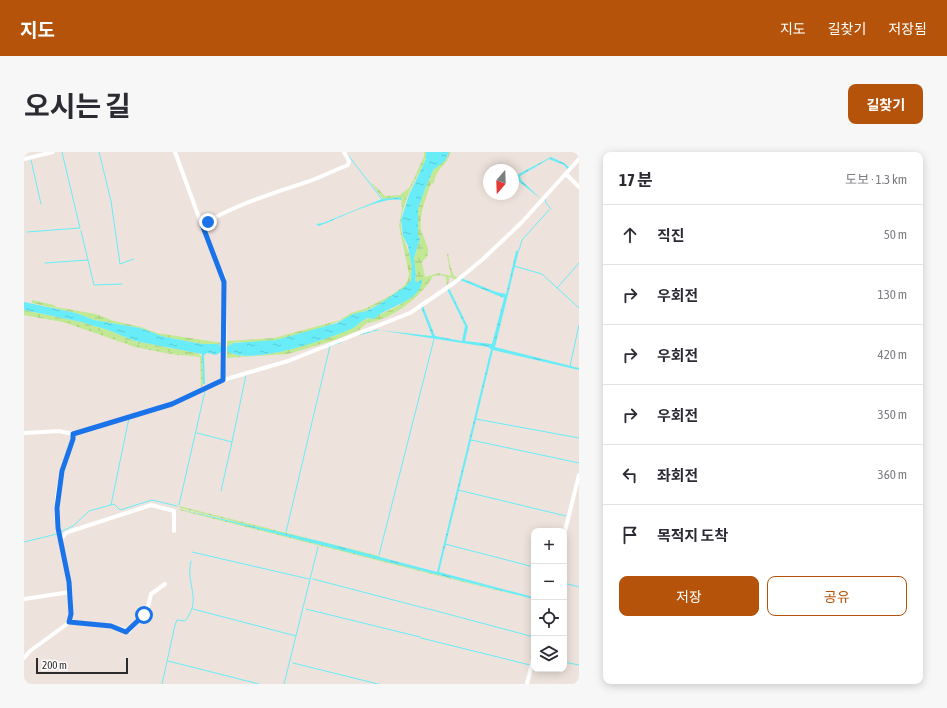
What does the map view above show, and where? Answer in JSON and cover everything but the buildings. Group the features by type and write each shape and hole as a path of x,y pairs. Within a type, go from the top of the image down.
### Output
{"street":[{"path":"24,159 53,152"},
{"path":"175,152 224,282 223,380"},
{"path":"203,227 208,222 238,208 348,165 349,161 344,152"},
{"path":"24,433 59,431 73,434 172,404 223,380 288,361 410,313 454,283 483,259 518,226 579,159"},
{"path":"566,174 579,187"},
{"path":"24,658 30,651 69,622 71,614 68,575 57,517 57,501 62,471 73,439 73,434"},
{"path":"566,528 579,475"},
{"path":"61,539 66,533 71,531 154,505 174,511 174,531"},
{"path":"69,622 111,626 129,631 147,612 151,594 165,584"},
{"path":"24,599 70,592"},
{"path":"527,684 531,667"}],"green space":[{"path":"424,152 426,152 426,156 424,163 408,194 401,220 403,235 412,264 411,279 404,288 391,298 372,308 328,325 276,340 255,343 235,342 226,348 226,341 274,338 340,320 351,313 364,309 390,296 404,286 407,282 409,274 399,226 402,208 401,197 383,199 370,181 385,196 400,195 410,187 424,156"},
{"path":"449,152 451,152 447,161 437,173 434,183 431,184 423,206 421,229 427,245 428,255 422,263 425,277 438,273 451,276 447,255 448,253 454,276 459,278 457,280 449,277 447,287 446,277 441,275 433,276 421,292 396,312 377,321 367,323 359,330 335,340 288,354 225,358 226,350 236,355 251,356 269,354 288,350 325,338 352,328 365,320 391,310 414,294 422,281 415,281 416,275 414,258 420,239 418,235 418,209 433,170 447,158"},
{"path":"32,300 54,305 56,307 96,314 114,321 141,327 157,333 223,343 224,348 218,344 202,344 165,337 140,328 94,320 76,313 32,303"},
{"path":"24,310 81,322 108,330 135,341 197,353 202,356 172,353 116,338 80,325 24,315"},
{"path":"53,320 65,322 83,326 101,331 116,338 172,353 202,356 203,384 201,388 200,357 170,354 135,347 63,322"},
{"path":"179,506 379,556 382,558 180,508"},
{"path":"179,510 363,555 531,599"}],"water":[{"path":"426,152 449,152 445,161 433,170 418,209 418,235 420,239 414,258 416,275 415,281 418,282 421,279 422,281 420,288 415,294 374,319 368,318 353,328 289,350 253,356 238,355 227,351 227,347 233,343 276,340 337,323 353,314 366,311 378,305 406,286 411,280 412,267 408,246 403,236 401,220 409,195 426,159"},
{"path":"551,157 564,163 570,168 568,170 564,165 549,159 520,176 521,180 541,199 519,182 519,174"},
{"path":"401,197 401,200 383,201 319,226 316,224 323,223 382,199"},
{"path":"519,250 495,347 579,368 579,370 493,350 439,572 531,596 531,598 179,509 323,542 437,572 491,349 488,347 378,330 432,336 421,307 423,306 435,336 462,341 465,326 447,289 449,288 468,327 465,341 492,344 504,298 460,280 461,278 496,292 506,294 516,251"},
{"path":"24,302 76,313 94,320 140,328 165,337 202,344 218,344 224,350 216,355 207,353 204,355 205,384 203,384 202,354 135,341 108,330 81,322 24,310"}],"waterway":[{"path":"27,232 80,228 62,152"},
{"path":"99,152 111,201 120,264 134,259"},
{"path":"347,154 382,199"},
{"path":"31,160 41,204"},
{"path":"545,198 546,203 551,209"},
{"path":"519,250 522,240 549,210"},
{"path":"81,231 94,285 122,284"},
{"path":"45,263 88,260"},
{"path":"557,288 579,263"},
{"path":"514,266 542,274 579,308"},
{"path":"570,366 579,325"},
{"path":"373,331 378,330"},
{"path":"358,335 371,332"},
{"path":"379,555 434,339"},
{"path":"286,532 330,346 342,342"},
{"path":"232,442 246,375"},
{"path":"179,505 205,391"},
{"path":"111,505 129,418"},
{"path":"476,419 579,438"},
{"path":"197,433 232,442 221,491"},
{"path":"471,440 579,463"},
{"path":"458,490 566,516"},
{"path":"60,532 73,526 89,511 114,504 120,510 152,500 177,506"},
{"path":"24,542 57,534"},
{"path":"445,544 531,566"},
{"path":"284,684 318,547"},
{"path":"192,552 309,579"},
{"path":"162,684 175,625 177,620 185,621 193,606 190,577 191,561"},
{"path":"313,579 428,609"},
{"path":"567,584 579,587"},
{"path":"193,609 296,636"},
{"path":"306,609 420,637"},
{"path":"429,609 531,636"},
{"path":"421,638 530,665"},
{"path":"168,661 259,684"},
{"path":"293,663 378,684"},
{"path":"567,663 579,665"}],"route":[{"path":"144,615 129,631 126,632 111,626 69,622 71,614 69,582 57,517 57,501 60,479 74,436 73,434 172,404 223,380 225,348 224,282 222,273 214,257 203,227 208,222"}]}
